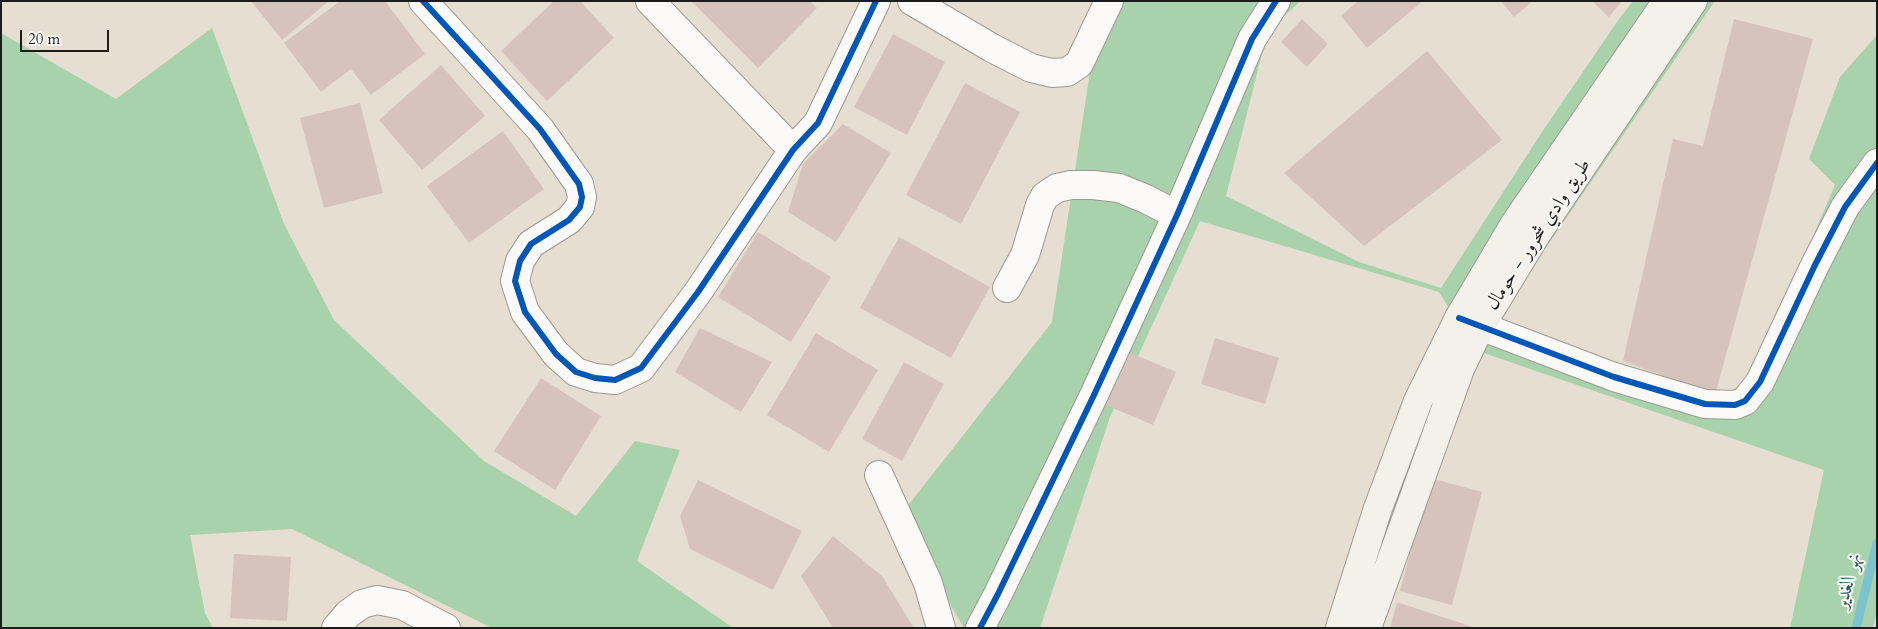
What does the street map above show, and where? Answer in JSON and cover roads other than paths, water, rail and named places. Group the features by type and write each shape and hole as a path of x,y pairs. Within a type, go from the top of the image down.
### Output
{"main road":[{"path":"1470,322 1514,225 1667,1"},
{"name":"طريق وادي شحرور - حومال","path":"1340,628 1377,511 1418,401 1470,322 1534,238 1693,1"},
{"name":"طريق وادي شحرور - حومال","path":"1368,628 1404,522 1460,369 1470,322"},
{"path":"1377,511 1404,522"}],"street":[{"path":"423,1 540,129 580,184 582,196 580,207 569,220 531,244 520,261 515,281 525,312 556,354 576,372 595,378 615,380 642,368 698,292 793,150 818,123 876,1"},
{"path":"650,1 793,150"},
{"path":"912,1 1030,68 1052,73 1067,72 1079,64 1109,1"},
{"path":"980,628 1098,386 1177,215 1252,39 1276,1"},
{"path":"1470,322 1614,377 1705,404 1735,405 1745,401 1760,382 1815,265 1845,207 1877,163"},
{"path":"1007,288 1025,255 1040,205 1045,196 1057,188 1093,185 1119,188 1177,215"},
{"path":"879,475 928,584 941,628"},
{"path":"336,628 348,614 362,604 377,600 402,605 446,628"}],"waterway":[{"name":"نهر الغدير","path":"1856,628 1877,543"}]}
